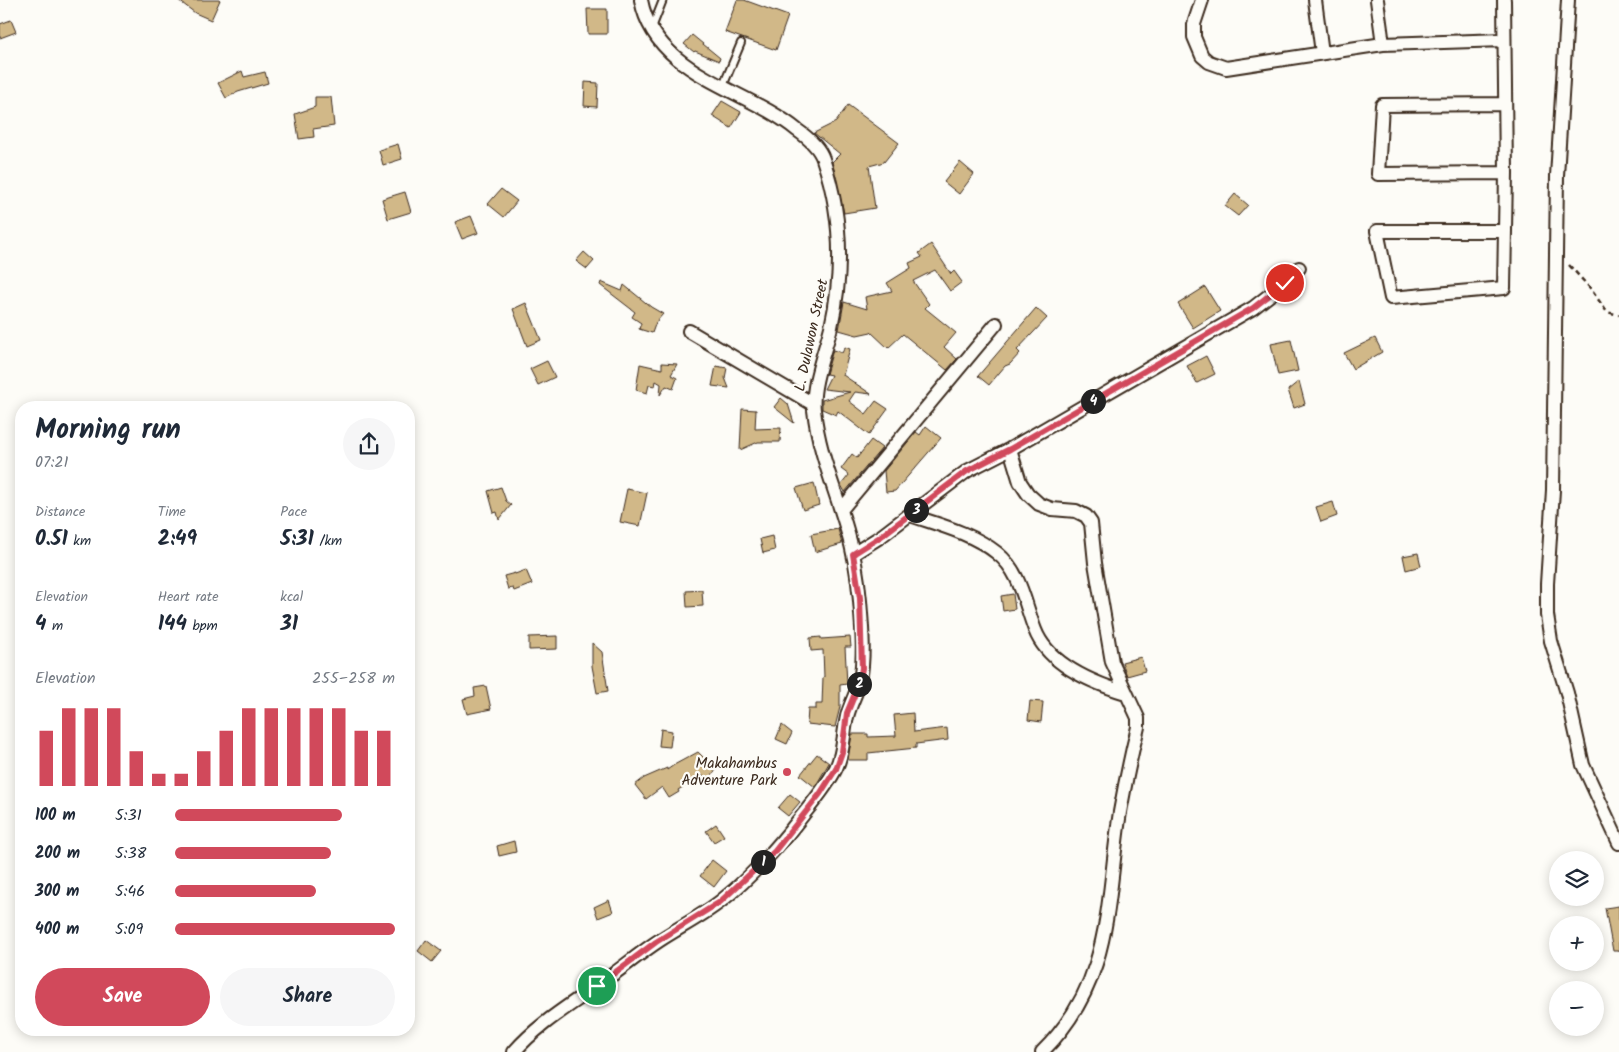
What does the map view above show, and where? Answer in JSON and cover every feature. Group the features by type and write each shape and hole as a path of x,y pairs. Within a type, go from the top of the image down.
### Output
{"street":[{"name":"L. Dulawon Street","path":"514,1052 533,1031 558,1012 597,986 656,942 720,902 774,852 836,769 842,752 847,713 859,684 862,668 860,598 853,554 841,510 822,456 813,404 819,368 837,297 840,269 840,239 822,155 808,138 789,123 701,75 669,52 652,29 643,11 641,0"},
{"path":"1202,0 1194,24 1194,37 1202,56 1209,62 1226,68 1383,44 1504,40"},
{"path":"1315,0 1322,53"},
{"path":"1377,0 1383,44"},
{"path":"1504,0 1506,173 1505,231 1504,288 1391,298 1377,231 1505,231"},
{"path":"1568,0 1557,176 1554,481 1547,584 1547,615 1551,641 1567,693 1583,765 1619,843"},
{"path":"1505,104 1382,105 1378,174 1506,173"},
{"path":"853,554 910,515 967,471 1010,449 1253,308 1285,283 1299,268"},
{"path":"841,510 996,324"},
{"path":"689,331 813,404"},
{"path":"1010,449 1020,482 1028,494 1039,504 1052,509 1076,511 1086,516 1091,523 1107,642 1115,670 1136,710 1138,727 1120,813 1110,900 1096,965 1086,992 1069,1020 1042,1052"},
{"path":"910,515 976,539 997,553 1011,568 1020,584 1035,631 1054,657 1082,675 1126,693"}],"lane":[{"path":"652,29 663,0"},
{"path":"723,86 741,43"}],"path":[{"path":"1555,248 1590,288 1607,312 1619,315"}],"building":[{"path":"178,0 220,0 211,20 195,13"},
{"path":"737,0 744,0 788,16 776,50 725,32"},
{"path":"587,9 607,9 607,34 588,34"},
{"path":"11,20 16,32 0,38 0,24"},
{"path":"692,35 720,58 719,61 694,52 684,44"},
{"path":"242,71 244,77 265,72 268,83 238,92 226,98 218,83"},
{"path":"585,82 598,83 597,107 584,106"},
{"path":"315,97 331,97 334,126 313,129 314,137 299,139 295,114 315,107"},
{"path":"722,101 741,112 731,128 712,116"},
{"path":"848,105 899,143 884,162 869,166 875,208 844,213 832,162 840,154 814,133 836,122"},
{"path":"398,144 402,159 383,165 379,150"},
{"path":"960,162 974,174 959,194 944,182"},
{"path":"501,189 517,201 504,217 488,204"},
{"path":"405,192 411,212 388,219 382,199"},
{"path":"1235,194 1248,205 1238,216 1225,206"},
{"path":"471,216 478,233 462,239 455,222"},
{"path":"931,244 951,274 954,271 962,282 950,291 935,270 913,281 929,304 925,308 956,333 944,347 957,359 947,370 903,334 888,348 871,332 857,335 839,330 844,302 867,309 865,297 892,291 887,283 911,268 909,263 922,257 919,253"},
{"path":"584,252 594,261 587,269 576,261"},
{"path":"601,282 622,291 624,285 651,307 663,314 656,322 652,333 639,329 641,323 632,317 635,312 600,285"},
{"path":"1205,287 1220,311 1193,328 1178,304"},
{"path":"526,303 541,340 527,346 513,309"},
{"path":"1036,308 1047,318 1017,350 1020,353 1010,364 1005,366 989,385 978,376"},
{"path":"1375,338 1382,352 1353,369 1344,353"},
{"path":"1291,340 1298,371 1278,375 1271,344"},
{"path":"845,347 850,349 843,375 871,394 855,392 849,401 866,414 876,401 888,409 869,435 838,411 836,415 822,409 822,400 850,392 824,389 831,375 826,374 833,350 842,353"},
{"path":"1206,356 1215,374 1197,383 1187,366"},
{"path":"547,361 555,377 538,385 530,369"},
{"path":"662,363 677,364 671,375 677,378 673,389 666,386 660,395 661,384 656,381 655,386 649,385 647,393 636,390 640,364 662,369"},
{"path":"716,366 727,368 725,378 729,388 712,386"},
{"path":"1299,381 1305,404 1294,408 1288,390"},
{"path":"781,398 788,404 794,423 774,407"},
{"path":"742,409 756,410 755,429 781,428 780,442 758,442 740,450"},
{"path":"926,426 941,438 895,491 886,492 884,471 916,432 920,435"},
{"path":"871,440 882,448 845,492 841,485 849,475 841,469 852,454 857,458"},
{"path":"814,483 819,505 803,510 796,488"},
{"path":"501,487 506,501 511,505 499,520 497,512 494,513 488,491"},
{"path":"627,489 647,493 640,526 620,522"},
{"path":"1333,502 1337,516 1321,522 1316,507"},
{"path":"838,529 842,544 815,552 811,534"},
{"path":"772,536 775,550 763,553 760,539"},
{"path":"1418,553 1421,566 1406,570 1403,556"},
{"path":"526,570 532,584 514,591 513,588 508,589 504,576"},
{"path":"702,590 703,606 687,607 686,591"},
{"path":"1013,594 1015,609 1003,611 1001,596"},
{"path":"557,636 557,649 529,650 529,637"},
{"path":"821,637 821,639 850,637 851,647 845,647 847,684 840,685 840,707 835,727 807,724 808,709 816,709 816,704 822,704 823,650 811,651 810,638"},
{"path":"592,643 602,652 608,691 597,693 592,666"},
{"path":"1141,657 1145,671 1127,676 1122,662"},
{"path":"486,686 491,709 467,714 463,699 475,696 474,688"},
{"path":"1030,701 1043,702 1041,722 1028,720"},
{"path":"913,713 914,732 947,728 948,740 916,744 916,748 868,753 868,760 848,760 852,734 868,734 868,737 896,736 894,715"},
{"path":"782,725 792,733 787,744 776,739"},
{"path":"661,729 672,731 670,747 659,746"},
{"path":"698,752 716,770 707,780 702,775 669,798 662,787 646,799 635,785 644,778 667,768 667,770"},
{"path":"817,754 829,763 815,787 800,775"},
{"path":"790,794 800,802 788,816 778,808"},
{"path":"716,824 724,836 714,842 706,831"},
{"path":"514,841 516,852 499,856 497,846"},
{"path":"712,860 726,871 714,887 700,876"},
{"path":"609,900 613,912 598,918 594,907"},
{"path":"1619,906 1619,951 1613,951 1605,908"},
{"path":"426,940 441,951 432,962 418,951"}],"place":[{"name":"Makahambus Adventure Park","path":"787,772"}],"route":[{"path":"597,986 656,942 720,902 774,852 820,794 836,769 842,752 847,713 859,684 862,668 860,598 853,554 880,537 967,471 1010,449 1253,308 1285,283"}]}
